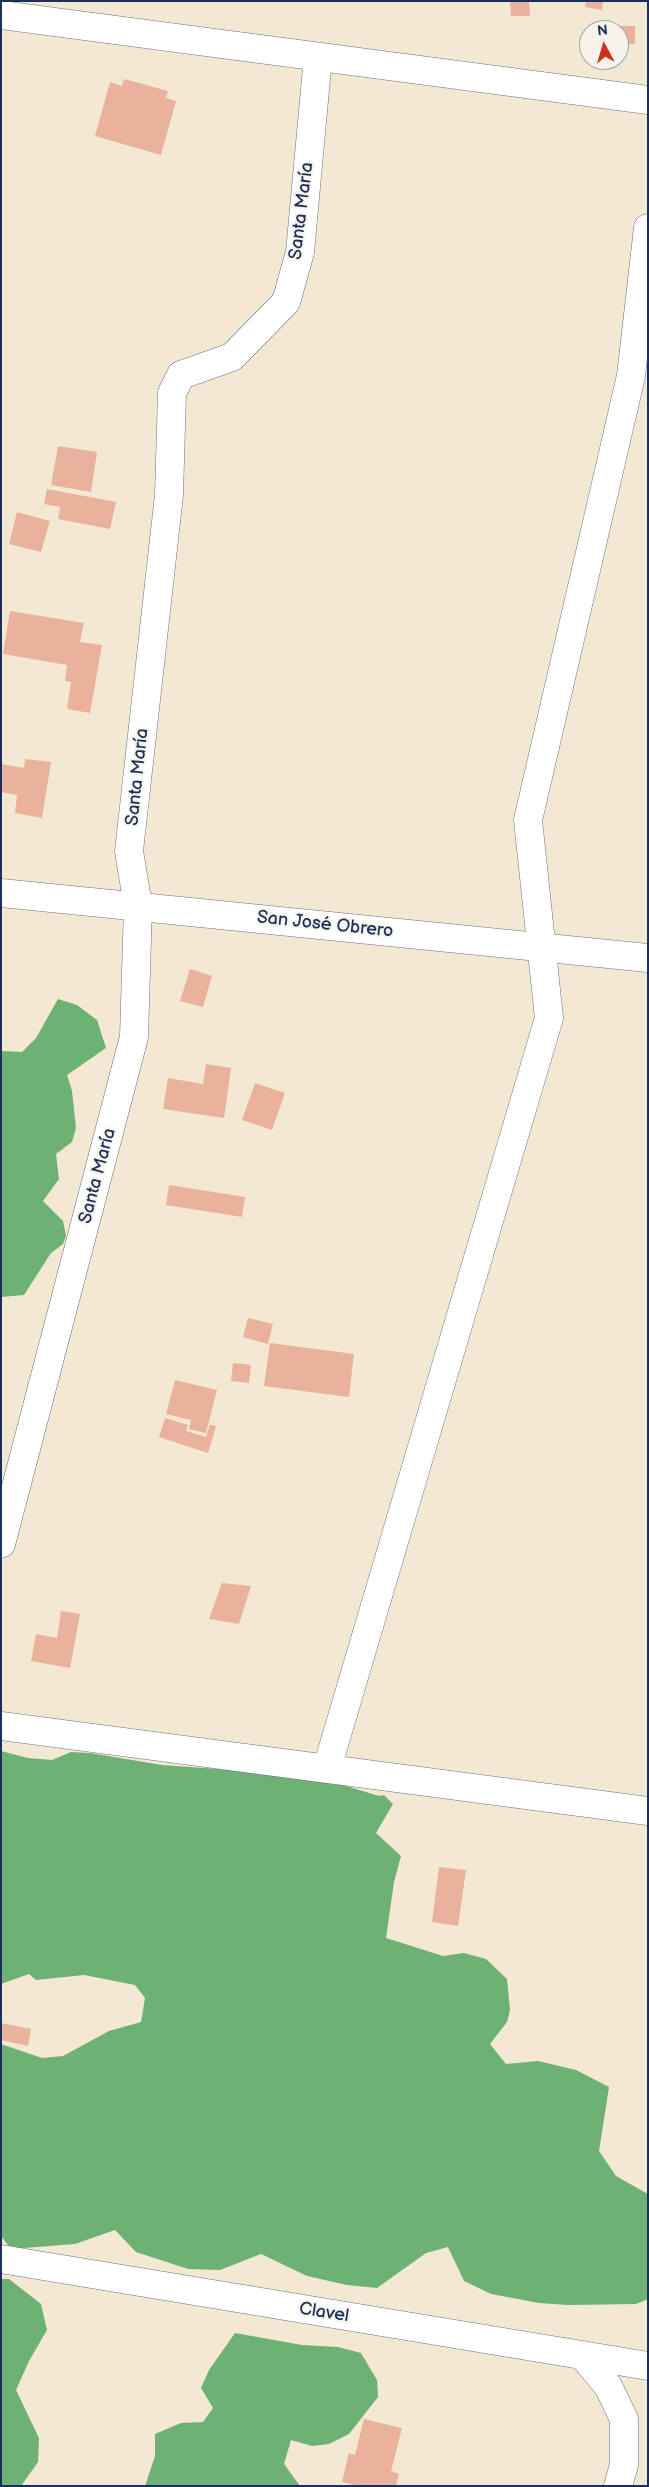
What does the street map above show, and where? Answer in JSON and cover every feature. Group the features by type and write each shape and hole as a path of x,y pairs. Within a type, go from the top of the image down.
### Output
{"street":[{"path":"1,15 648,100"},
{"name":"Santa María","path":"1,1544 134,1037 138,906 130,851 168,495 172,393 181,375 232,357 286,302 300,252 318,57"},
{"path":"327,1768 549,1018 528,820 631,376 648,228"},
{"name":"San José Obrero","path":"1,893 648,958"},
{"path":"1,1726 648,1811"},
{"name":"Clavel","path":"1,2259 648,2366"},
{"path":"582,2355 608,2386 624,2419 624,2466 618,2486"}],"green space":[{"path":"58,999 77,1005 97,1020 106,1048 67,1075 72,1091 76,1128 72,1142 56,1154 59,1179 43,1201 63,1221 66,1236 63,1244 51,1253 24,1295 1,1297 1,1051 22,1052 36,1038"},
{"path":"1,1751 28,1758 52,1760 71,1752 90,1753 162,1765 314,1776 379,1796 384,1795 393,1804 376,1833 401,1856 394,1882 386,1938 443,1956 464,1953 486,1959 507,1979 510,2010 507,2022 490,2044 506,2064 538,2061 576,2070 609,2087 599,2151 616,2176 648,2194 648,2299 636,2304 568,2305 539,2303 491,2294 464,2281 448,2247 426,2253 377,2288 347,2285 307,2276 261,2254 220,2270 188,2269 136,2252 115,2230 75,2244 11,2249 1,2236 1,2044 42,2058 63,2056 109,2031 141,2022 145,1998 135,1985 84,1975 36,1980 29,1974 1,1984"},
{"path":"1,2279 9,2279 41,2304 47,2330 29,2361 16,2390 39,2438 38,2462 21,2486 1,2486"},
{"path":"235,2333 302,2345 338,2347 361,2353 377,2380 378,2397 349,2434 329,2444 312,2446 291,2440 284,2464 300,2486 145,2486 155,2456 155,2434 181,2423 203,2422 213,2408 201,2388 209,2370"}],"building":[{"path":"510,1 529,1 530,16 511,16"},
{"path":"586,1 603,1 602,10 585,7"},
{"path":"629,26 635,26 635,44 629,44"},
{"path":"124,79 168,91 166,98 176,101 161,155 95,136 110,82 122,86"},
{"path":"58,446 97,452 91,492 51,485"},
{"path":"47,489 116,502 110,529 58,519 60,507 44,504"},
{"path":"17,512 50,521 41,552 9,544"},
{"path":"10,611 84,623 80,642 102,645 90,713 67,709 71,682 65,681 67,665 3,654"},
{"path":"25,759 51,762 42,818 15,813 17,795 1,792 1,764 24,768"},
{"path":"190,969 212,976 203,1007 180,1001"},
{"path":"206,1064 231,1068 224,1118 163,1109 168,1078 203,1084"},
{"path":"255,1083 285,1093 272,1130 242,1120"},
{"path":"169,1185 245,1197 242,1217 166,1205"},
{"path":"248,1318 273,1324 268,1344 243,1337"},
{"path":"270,1343 354,1354 349,1397 264,1386"},
{"path":"233,1363 251,1365 249,1383 231,1381"},
{"path":"175,1380 217,1390 206,1433 189,1429 191,1420 166,1414"},
{"path":"165,1418 188,1425 186,1431 206,1437 210,1425 216,1426 208,1453 159,1437"},
{"path":"222,1583 251,1586 239,1624 209,1619"},
{"path":"61,1611 80,1614 70,1668 31,1661 36,1634 57,1638"},
{"path":"439,1867 466,1870 458,1926 432,1922"},
{"path":"1,2023 31,2029 28,2046 1,2040"},
{"path":"364,2419 402,2428 391,2471 399,2474 396,2486 358,2486 342,2482 349,2453 355,2455"}]}
